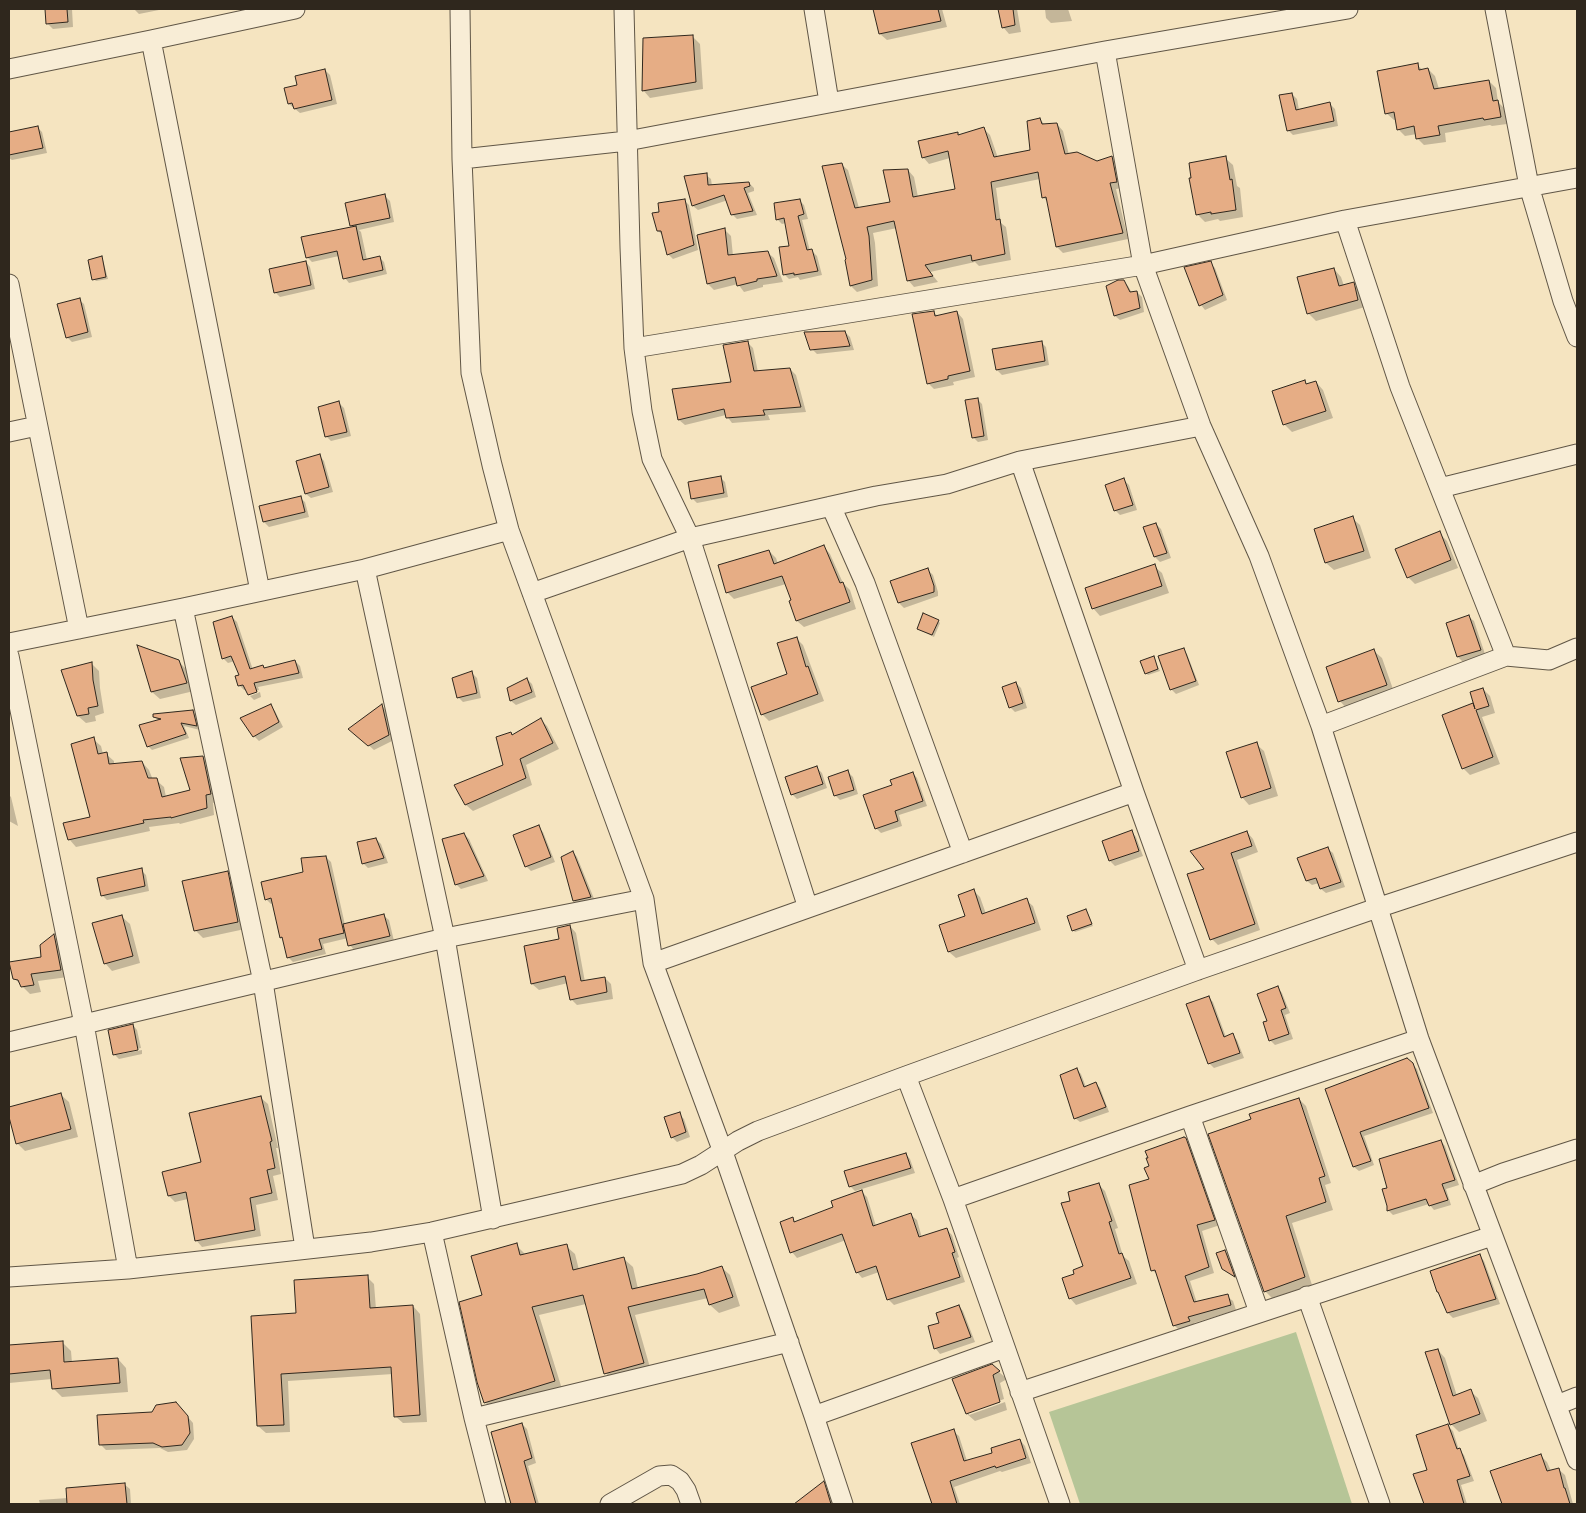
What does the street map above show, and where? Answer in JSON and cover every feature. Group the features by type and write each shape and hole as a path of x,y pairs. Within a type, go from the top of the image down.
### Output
{"street":[{"path":"9,69 295,9"},
{"path":"460,9 462,159 471,373 492,465 509,530 644,899 653,963 723,1152 843,1504"},
{"path":"624,9 634,348 642,411 652,460 690,538 808,908"},
{"path":"814,9 829,102"},
{"path":"462,159 627,141 1105,51 1348,9"},
{"path":"1495,9 1529,186 1563,301 1577,337"},
{"path":"150,40 260,591"},
{"path":"1105,51 1143,265 1201,426 1259,556 1322,726 1418,1039 1558,1405 1577,1460"},
{"path":"634,348 1143,265 1345,220 1577,178"},
{"path":"1345,220 1400,387 1506,656"},
{"path":"9,284 79,629"},
{"path":"9,432 37,426"},
{"path":"532,594 690,538 831,506 947,484 1020,461 1201,426"},
{"path":"1440,488 1577,454"},
{"path":"1020,461 1134,792 1198,970"},
{"path":"831,506 865,583 963,853"},
{"path":"9,643 366,569 509,530"},
{"path":"366,569 445,938 493,1218"},
{"path":"183,608 263,982 305,1248"},
{"path":"1322,726 1506,656 1549,660 1577,648"},
{"path":"9,656 84,1024 128,1269"},
{"path":"653,963 1134,792"},
{"path":"9,1277 128,1269 371,1242 432,1232 682,1174 758,1131 906,1076 1198,970 1577,842"},
{"path":"9,1042 445,938 644,899"},
{"path":"953,1199 1418,1039"},
{"path":"906,1076 953,1199 1060,1504"},
{"path":"1190,1116 1259,1312"},
{"path":"1473,1185 1503,1173 1577,1149"},
{"path":"432,1232 474,1418 496,1504"},
{"path":"1020,1392 1492,1236"},
{"path":"1307,1296 1380,1504"},
{"path":"474,1418 789,1342"},
{"path":"814,1416 1004,1348"},
{"path":"1558,1405 1577,1397"},
{"path":"610,1504 659,1476 671,1475 680,1481 686,1490 691,1504"}],"green space":[{"path":"1296,1332 1352,1504 1080,1504 1049,1412"}],"building":[{"path":"45,9 67,9 68,22 46,24"},
{"path":"873,9 938,9 941,21 879,34"},
{"path":"998,9 1013,9 1015,25 1002,28"},
{"path":"693,35 696,82 642,91 643,38"},
{"path":"1418,63 1419,70 1428,68 1434,89 1489,80 1493,101 1498,100 1501,117 1484,120 1483,118 1438,126 1440,135 1416,139 1414,126 1397,130 1394,112 1385,114 1377,71"},
{"path":"325,69 332,100 294,109 292,103 288,104 284,88 297,85 295,76"},
{"path":"1292,93 1296,110 1330,102 1334,121 1287,131 1279,95"},
{"path":"1040,118 1042,124 1057,123 1065,154 1077,152 1097,161 1112,156 1117,182 1110,183 1123,233 1056,247 1046,197 1042,198 1038,172 991,182 996,220 1000,219 1005,254 972,261 971,255 925,265 933,276 907,281 894,221 867,227 872,280 850,286 846,259 822,166 842,163 855,208 890,202 883,170 908,169 913,197 955,189 948,151 922,158 918,141 958,132 958,135 984,127 994,157 1030,150 1027,121"},
{"path":"38,126 43,148 9,155 9,132"},
{"path":"1226,156 1230,180 1232,179 1236,210 1196,215 1189,178 1191,178 1189,163"},
{"path":"707,173 708,185 749,182 750,186 744,188 753,211 731,215 724,195 692,206 684,176"},
{"path":"385,194 390,218 350,226 345,203"},
{"path":"685,199 694,245 667,255 661,231 657,231 652,213 659,212 658,203"},
{"path":"800,199 804,214 798,216 807,250 812,249 818,271 783,275 779,247 789,246 784,218 776,220 774,203"},
{"path":"356,226 363,260 380,256 383,270 343,279 337,251 306,258 301,237"},
{"path":"725,228 728,255 768,251 777,276 757,279 757,281 737,286 735,277 707,284 697,235"},
{"path":"102,256 106,277 92,280 88,260"},
{"path":"306,261 311,285 274,293 269,269"},
{"path":"1211,261 1223,295 1199,306 1184,267"},
{"path":"1334,268 1339,286 1354,282 1358,300 1307,314 1297,277"},
{"path":"1118,280 1124,280 1130,292 1137,291 1140,308 1114,316 1106,286"},
{"path":"80,298 88,332 66,338 57,304"},
{"path":"934,311 935,316 957,311 970,371 948,376 948,379 927,384 912,314"},
{"path":"845,331 850,346 810,350 804,332"},
{"path":"748,341 754,371 790,368 801,407 763,410 765,415 726,418 724,409 678,420 672,389 731,382 723,345"},
{"path":"1042,341 1045,361 996,370 992,349"},
{"path":"1305,380 1306,384 1316,381 1326,411 1283,425 1272,391"},
{"path":"978,398 984,436 972,438 965,400"},
{"path":"339,401 347,432 325,437 318,407"},
{"path":"320,454 329,487 305,494 296,461"},
{"path":"721,476 724,493 691,499 688,482"},
{"path":"1124,478 1133,505 1114,511 1105,485"},
{"path":"301,496 305,512 263,522 259,506"},
{"path":"1353,516 1364,551 1325,563 1314,529"},
{"path":"1156,523 1167,553 1154,557 1143,527"},
{"path":"1440,531 1451,560 1407,578 1395,549"},
{"path":"824,545 840,583 843,582 850,602 796,621 782,576 726,593 718,565 769,550 774,564"},
{"path":"1155,564 1162,586 1092,609 1085,588"},
{"path":"928,568 934,592 898,603 890,581"},
{"path":"923,613 939,620 932,635 917,629"},
{"path":"1469,615 1481,650 1457,657 1446,623"},
{"path":"232,616 250,669 263,665 264,668 295,660 299,673 254,683 257,692 248,695 243,685 238,686 235,676 239,675 231,656 222,659 213,622"},
{"path":"797,637 806,667 808,666 818,694 761,715 751,687 787,674 777,643"},
{"path":"137,645 179,660 187,683 151,692"},
{"path":"1184,648 1196,681 1170,690 1158,656"},
{"path":"1374,649 1387,685 1338,702 1326,667"},
{"path":"1154,656 1158,669 1145,674 1140,661"},
{"path":"92,662 98,706 88,708 89,714 77,716 61,670"},
{"path":"472,671 477,693 457,698 452,678"},
{"path":"527,678 532,692 510,701 507,688"},
{"path":"1016,682 1023,703 1009,708 1002,687"},
{"path":"1483,688 1489,706 1476,710 1493,757 1462,769 1442,715 1473,703 1475,709 1470,692"},
{"path":"271,704 279,722 253,737 240,718"},
{"path":"382,704 389,735 368,746 348,729"},
{"path":"193,710 197,726 181,723 186,734 147,747 139,725 161,719 153,717 153,714"},
{"path":"541,718 553,743 520,759 526,778 465,805 454,785 503,765 496,737 511,732 512,735"},
{"path":"94,737 98,754 107,752 109,764 142,761 148,778 157,778 162,797 190,790 180,758 203,756 211,794 206,795 207,808 171,818 143,820 144,823 68,840 63,823 90,817 71,744"},
{"path":"1257,742 1271,788 1241,798 1226,752"},
{"path":"817,766 823,784 791,795 785,777"},
{"path":"848,770 854,790 834,796 828,777"},
{"path":"913,772 923,801 895,811 898,821 875,829 863,795 892,785 890,780"},
{"path":"539,825 551,857 525,867 513,835"},
{"path":"1132,830 1139,851 1109,861 1102,841"},
{"path":"1247,831 1252,846 1231,853 1255,924 1210,940 1187,874 1204,869 1190,851"},
{"path":"464,833 484,876 455,885 442,839"},
{"path":"376,838 384,858 362,864 357,842"},
{"path":"1328,847 1341,882 1320,889 1316,878 1306,881 1297,858"},
{"path":"573,851 591,897 573,901 561,857"},
{"path":"326,856 344,933 319,939 322,949 287,958 282,937 280,938 271,898 265,900 261,882 303,872 301,858"},
{"path":"142,868 145,886 101,896 97,878"},
{"path":"228,871 238,922 194,931 182,881"},
{"path":"974,889 982,914 1027,898 1035,923 948,952 939,925 965,916 958,895"},
{"path":"1086,909 1092,924 1072,931 1067,916"},
{"path":"384,914 390,936 348,946 343,924"},
{"path":"122,915 133,956 104,964 92,923"},
{"path":"570,925 581,981 605,977 607,992 570,1000 565,976 531,984 524,946 559,939 557,928"},
{"path":"54,934 61,970 31,974 34,985 21,987 18,980 13,979 9,962 41,957 40,945"},
{"path":"1278,986 1286,1008 1281,1010 1289,1034 1269,1041 1263,1022 1267,1021 1257,994"},
{"path":"1209,996 1224,1037 1233,1033 1240,1053 1208,1064 1186,1004"},
{"path":"133,1024 138,1050 113,1055 108,1030"},
{"path":"1407,1058 1413,1063 1429,1108 1360,1132 1371,1161 1353,1167 1325,1089"},
{"path":"1077,1068 1084,1087 1096,1082 1106,1107 1074,1119 1060,1075"},
{"path":"61,1093 71,1129 16,1144 9,1117 9,1107"},
{"path":"261,1096 272,1141 270,1142 275,1168 267,1170 272,1193 250,1198 255,1230 195,1241 186,1192 168,1196 162,1172 201,1162 189,1113"},
{"path":"1299,1098 1325,1176 1319,1178 1326,1202 1286,1216 1305,1277 1264,1292 1208,1134 1251,1119 1249,1114"},
{"path":"680,1112 686,1132 671,1138 664,1117"},
{"path":"1184,1137 1186,1138 1215,1220 1197,1225 1209,1267 1185,1276 1194,1302 1228,1294 1231,1305 1188,1317 1190,1321 1173,1326 1155,1270 1151,1271 1129,1185 1149,1179 1144,1168 1149,1166 1145,1151"},
{"path":"1441,1140 1455,1180 1442,1184 1448,1200 1429,1206 1426,1199 1387,1211 1382,1189 1387,1188 1379,1159"},
{"path":"906,1153 911,1168 849,1187 844,1171"},
{"path":"1099,1183 1112,1221 1109,1222 1119,1254 1122,1253 1131,1278 1069,1299 1062,1278 1074,1274 1073,1270 1083,1266 1061,1203 1070,1201 1068,1192"},
{"path":"862,1190 873,1226 911,1213 919,1237 947,1228 955,1252 952,1253 960,1277 887,1300 876,1266 856,1273 842,1234 790,1253 780,1222 793,1217 794,1222 833,1207 831,1201"},
{"path":"517,1243 520,1255 567,1244 573,1270 624,1257 632,1289 697,1274 722,1266 733,1297 709,1305 704,1289 628,1307 644,1363 604,1374 583,1295 532,1307 555,1381 484,1403 477,1382 459,1302 482,1295 471,1256"},
{"path":"1225,1250 1235,1277 1222,1269 1216,1253"},
{"path":"1480,1254 1496,1299 1447,1313 1430,1271"},
{"path":"368,1275 370,1308 413,1305 420,1415 394,1417 391,1367 281,1374 284,1425 257,1426 251,1316 296,1313 294,1280"},
{"path":"959,1305 971,1337 934,1349 928,1326 939,1323 936,1313"},
{"path":"63,1341 64,1362 118,1358 120,1383 52,1389 50,1370 9,1374 9,1345"},
{"path":"1438,1349 1453,1396 1471,1389 1480,1414 1450,1425 1425,1352"},
{"path":"992,1364 1000,1371 993,1375 1000,1402 966,1414 952,1379"},
{"path":"176,1402 188,1416 190,1433 182,1445 162,1447 153,1443 99,1445 97,1415 152,1412 156,1405"},
{"path":"522,1423 532,1458 524,1461 536,1504 511,1504 491,1432"},
{"path":"1448,1424 1457,1449 1460,1448 1470,1476 1457,1480 1464,1504 1424,1504 1413,1474 1427,1470 1416,1435"},
{"path":"954,1429 964,1461 992,1453 991,1448 1020,1439 1026,1458 950,1481 957,1504 932,1504 911,1443"},
{"path":"1541,1454 1547,1471 1559,1468 1570,1504 1502,1504 1490,1471"},
{"path":"824,1481 831,1504 794,1504"},
{"path":"125,1483 127,1504 67,1504 66,1488"}]}
